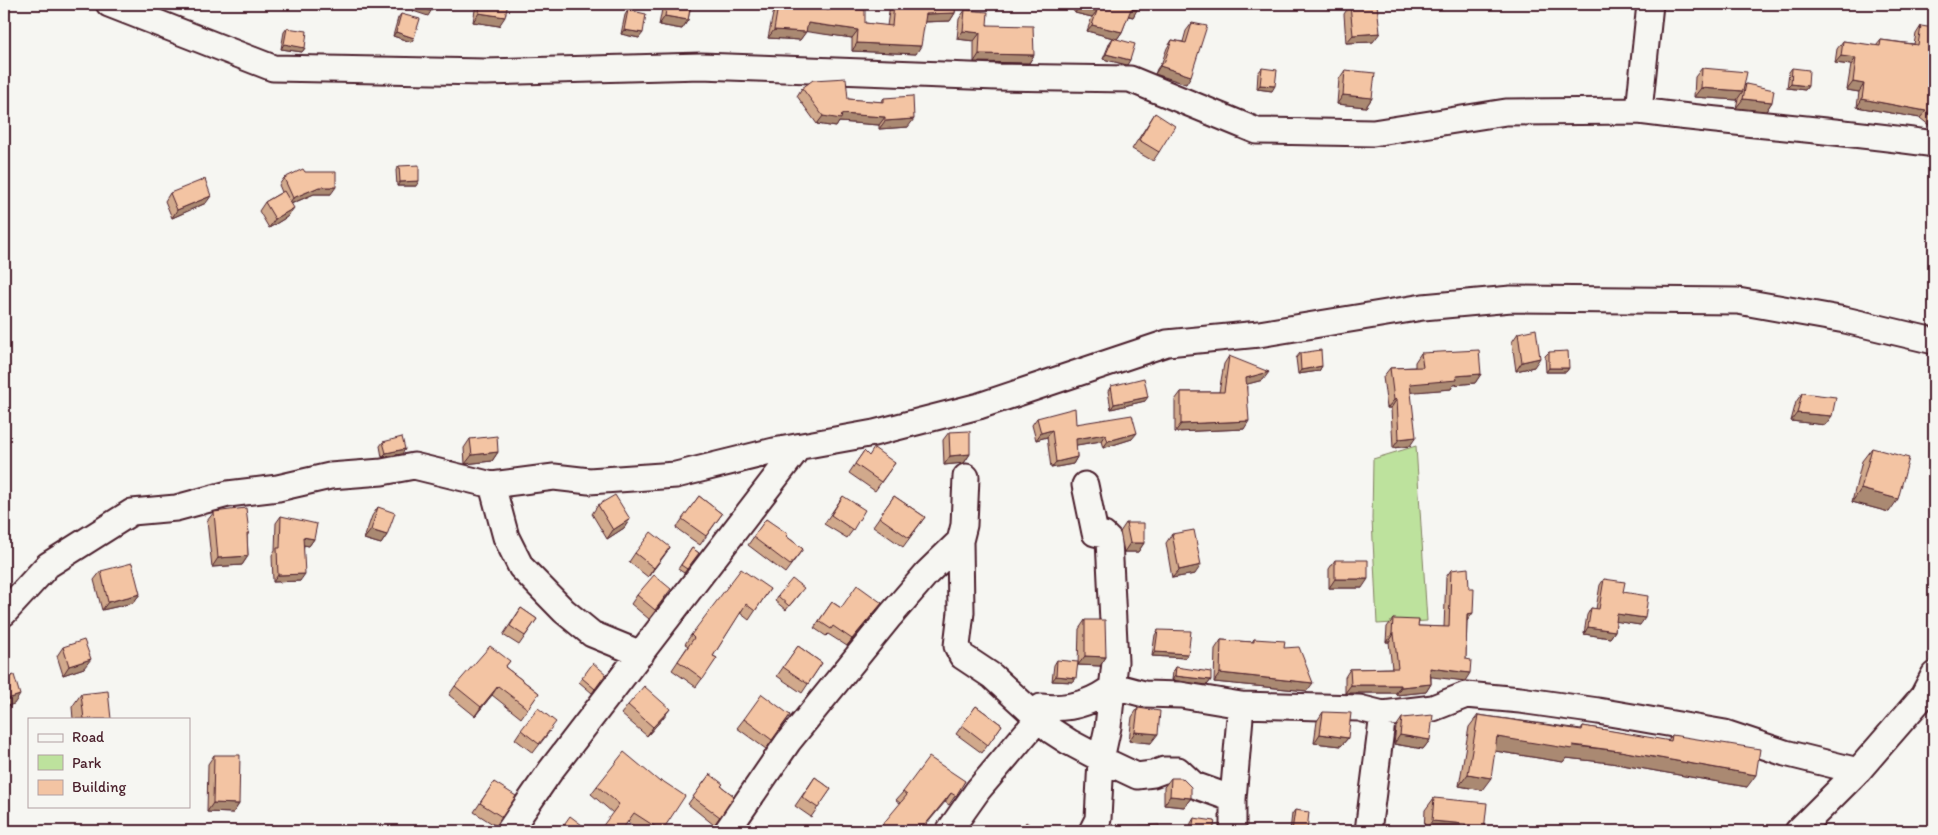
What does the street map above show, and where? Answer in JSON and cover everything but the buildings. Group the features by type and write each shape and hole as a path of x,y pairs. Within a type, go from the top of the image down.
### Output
{"street":[{"path":"109,4 273,68 486,72 701,66 997,77 1130,78 1257,131 1373,133 1506,112 1640,111 1934,144"},
{"path":"1640,111 1650,4"},
{"path":"4,613 48,564 132,512 176,508 228,494 278,488 330,476 382,472 414,466 492,485 554,477 589,481 676,475 799,447 874,433 980,406 1167,343 1259,334 1423,306 1511,299 1738,301 1845,320 1934,341"},
{"path":"509,831 551,770 799,447"},
{"path":"966,477 964,525 960,541 961,612 957,646 962,656 992,676 1052,731 1101,759 1137,776 1153,774 1164,770 1178,770 1194,785 1233,799"},
{"path":"492,485 506,537 521,567 564,611 592,634 641,654"},
{"path":"1085,485 1095,533 1104,535 1108,540 1115,662 1114,686 1101,759 1098,819 1092,831"},
{"path":"727,831 788,742 896,609 927,573 960,541"},
{"path":"1798,831 1858,771 1923,696 1934,675"},
{"path":"1114,686 1144,694 1181,695 1241,705 1359,708 1383,714 1433,708 1466,696 1558,705 1725,733 1785,754 1858,771"},
{"path":"949,831 978,790 1039,718 1041,707 1073,707 1103,694 1114,686"},
{"path":"1233,831 1233,799 1241,705"},
{"path":"1368,831 1383,714"}],"green space":[{"path":"1416,446 1427,621 1377,624 1372,519 1373,459"}]}
